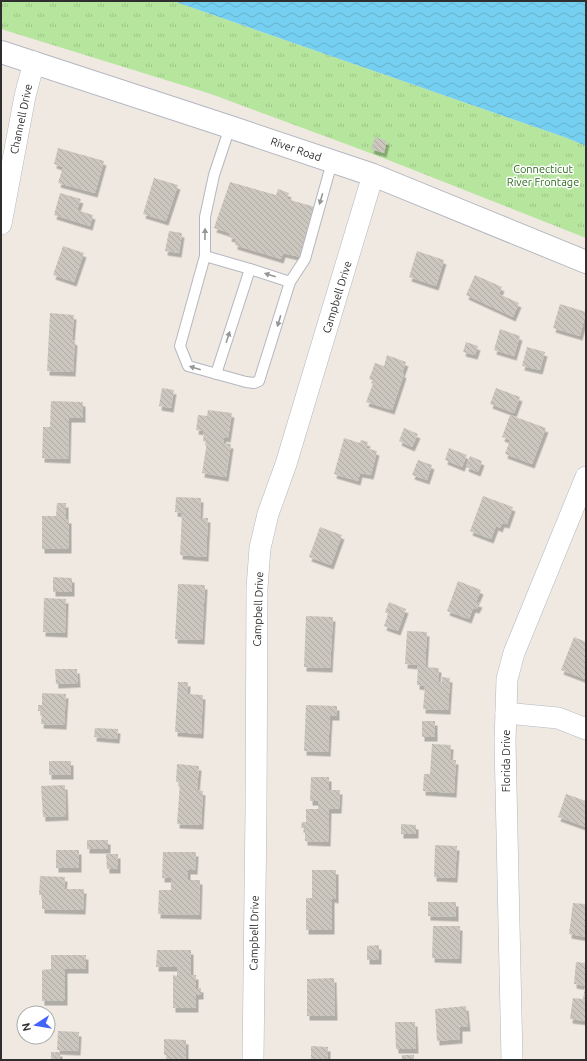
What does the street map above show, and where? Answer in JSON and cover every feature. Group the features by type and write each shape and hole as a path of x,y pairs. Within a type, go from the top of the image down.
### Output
{"street":[{"name":"River Road","path":"1,52 230,127 373,176 586,262"},
{"name":"Channell Drive","path":"1,224 25,96 34,62"},
{"name":"Campbell Drive","path":"253,1060 257,588 260,548 268,514 286,464 373,176"},
{"name":"Florida Drive","path":"512,1060 505,750 507,678 514,653 586,477"},
{"path":"506,713 558,718 586,729"}],"lane":[{"path":"230,127 214,175 205,217 205,256 180,346 188,366 246,382 254,383 259,381 290,282 305,259 332,162"},
{"path":"205,256 290,282"},
{"path":"216,374 250,269"}],"green space":[{"name":"Connecticut River Frontage","path":"1,1 173,1 567,138 586,146 586,238 373,154 211,94 1,29"}],"water":[{"path":"173,1 586,1 586,146 567,138"}],"building":[{"path":"375,137 387,141 384,153 371,149"},
{"path":"58,148 104,161 95,193 58,183 63,167 54,164"},
{"path":"154,178 178,185 166,221 143,214"},
{"path":"230,182 276,195 278,189 289,193 287,199 315,207 300,257 283,253 281,259 235,245 236,239 229,237 230,233 214,228"},
{"path":"60,193 81,199 77,210 93,215 90,226 54,215"},
{"path":"169,231 182,233 179,253 165,251"},
{"path":"63,246 84,253 74,282 53,275"},
{"path":"417,251 444,260 436,286 409,277"},
{"path":"475,275 502,287 499,294 519,303 513,317 466,295"},
{"path":"560,304 586,312 580,336 553,328"},
{"path":"50,313 74,315 72,340 75,341 73,372 47,371"},
{"path":"500,329 520,336 514,356 494,350"},
{"path":"466,342 478,346 475,355 463,352"},
{"path":"527,347 545,352 540,370 522,366"},
{"path":"387,355 406,362 402,373 404,374 392,410 366,402 374,381 369,379 375,363 384,366"},
{"path":"162,388 174,390 171,408 159,406"},
{"path":"496,388 520,397 514,413 490,404"},
{"path":"51,401 83,402 83,418 69,418 68,459 42,458 43,427 50,427"},
{"path":"208,410 232,413 228,438 224,437 223,443 231,444 226,477 202,473 207,442 203,441 204,431 196,430 198,415 207,416"},
{"path":"510,415 546,428 532,464 505,454 510,440 502,437"},
{"path":"404,428 418,434 412,447 399,441"},
{"path":"344,438 360,443 361,440 368,442 366,448 377,451 371,475 360,473 358,481 334,474"},
{"path":"449,448 467,455 462,467 445,460"},
{"path":"470,456 482,461 478,472 466,467"},
{"path":"418,460 432,465 427,480 412,475"},
{"path":"483,496 513,507 507,524 502,523 500,528 496,526 491,539 470,531"},
{"path":"176,497 201,498 200,518 208,518 206,557 180,555 182,513 175,512"},
{"path":"57,503 66,503 66,519 69,519 69,549 42,549 42,516 56,516"},
{"path":"320,527 342,535 331,565 309,557"},
{"path":"53,577 72,578 72,592 53,592"},
{"path":"458,581 481,590 476,602 480,603 477,609 473,608 469,619 447,611"},
{"path":"178,584 205,585 202,640 175,639"},
{"path":"44,598 66,599 65,633 43,632"},
{"path":"389,602 406,609 398,631 384,626 388,614 385,612"},
{"path":"306,616 333,617 330,668 304,667"},
{"path":"407,631 427,632 425,667 439,668 438,682 442,682 442,677 450,678 448,710 423,709 425,686 417,685 418,665 405,664"},
{"path":"574,637 586,642 585,679 561,670"},
{"path":"55,669 77,669 78,683 56,684"},
{"path":"178,682 188,682 187,694 203,695 201,734 175,732"},
{"path":"42,693 66,694 64,725 41,724 42,711 38,711 38,705 42,705"},
{"path":"306,705 337,706 337,716 330,716 328,752 304,751"},
{"path":"422,721 435,721 435,737 422,737"},
{"path":"95,728 118,729 117,739 94,737"},
{"path":"432,744 451,745 450,760 456,760 454,793 423,791 424,774 430,774"},
{"path":"49,761 71,761 71,775 49,775"},
{"path":"177,764 199,766 197,790 203,791 201,825 177,824 180,782 176,782"},
{"path":"311,777 329,777 329,790 340,790 339,809 329,809 328,842 305,841 305,828 301,828 302,822 306,822 306,809 318,809 318,801 310,801"},
{"path":"65,785 66,816 43,817 41,786"},
{"path":"566,794 586,801 586,827 558,817"},
{"path":"401,824 416,825 416,834 401,834"},
{"path":"87,840 108,840 108,849 87,849"},
{"path":"435,845 457,846 455,878 434,877"},
{"path":"56,850 79,850 79,868 56,868"},
{"path":"163,852 196,852 195,870 188,870 188,880 200,880 199,915 158,914 159,890 171,890 171,878 162,878"},
{"path":"106,854 118,854 118,869 107,869"},
{"path":"312,870 336,870 336,899 332,898 332,930 306,930 306,898 312,898"},
{"path":"40,876 65,877 64,889 84,889 83,910 42,909 42,895 39,895"},
{"path":"428,902 456,902 456,917 428,916"},
{"path":"573,903 586,904 586,937 569,934"},
{"path":"433,926 460,926 459,959 432,958"},
{"path":"379,945 379,960 367,960 367,946"},
{"path":"157,950 191,950 191,975 196,975 196,988 201,988 201,995 196,995 196,1008 173,1008 173,975 177,976 177,967 156,967"},
{"path":"51,955 86,955 86,969 65,969 65,1001 42,1001 42,970 51,969"},
{"path":"576,962 586,963 586,986 574,984"},
{"path":"334,978 335,1016 307,1016 307,979"},
{"path":"585,987 586,1021 570,1019 573,998 583,999"},
{"path":"466,1006 468,1027 460,1027 460,1039 437,1041 435,1009"},
{"path":"395,1022 415,1022 416,1049 396,1049"},
{"path":"58,1031 79,1032 78,1051 57,1050"},
{"path":"164,1039 186,1040 186,1060 167,1060 167,1055 164,1055"},
{"path":"311,1046 328,1047 328,1060 311,1060"},
{"path":"51,1052 60,1052 60,1060 51,1060"},
{"path":"402,1055 414,1055 414,1060 402,1060"}]}
